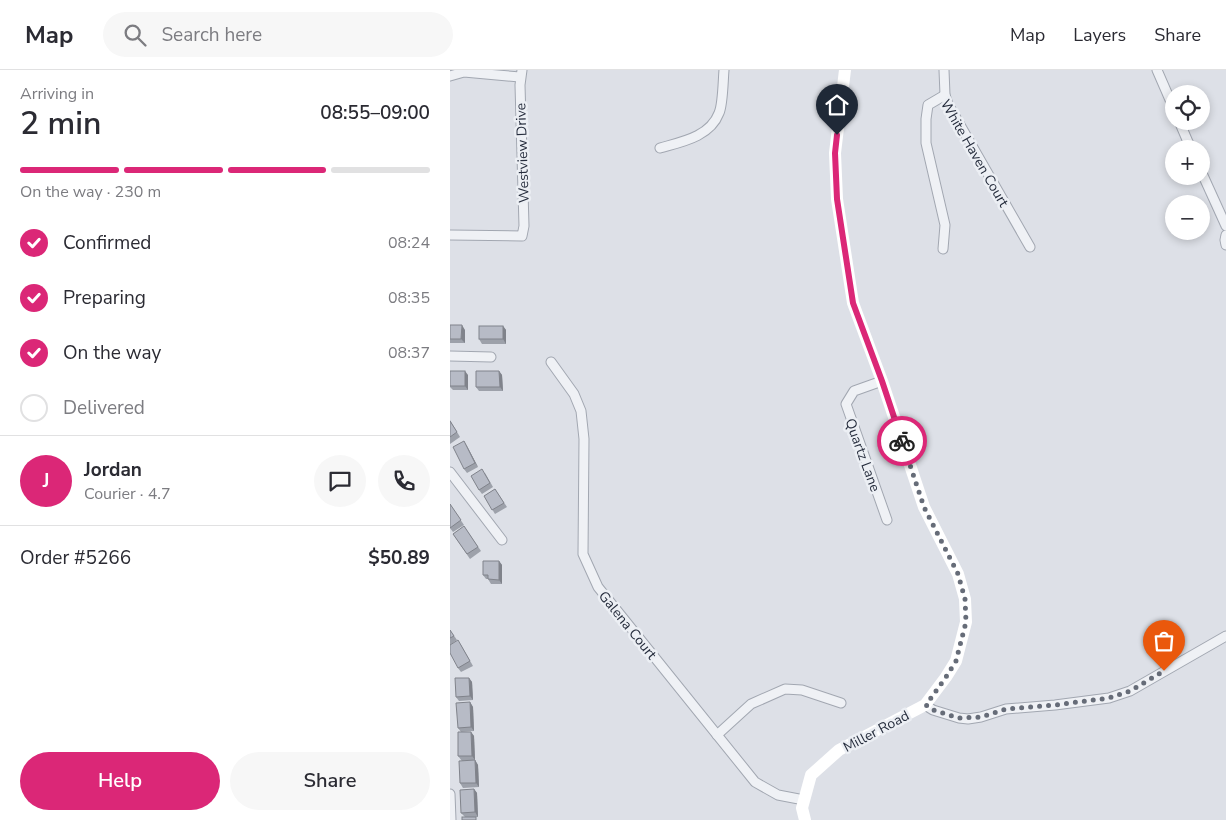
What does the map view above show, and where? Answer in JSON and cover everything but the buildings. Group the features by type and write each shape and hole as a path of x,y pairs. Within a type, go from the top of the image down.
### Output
{"street":[{"path":"660,148 690,139 707,131 719,114 724,70"},
{"name":"Miller Road","path":"805,820 802,808 811,775 839,750 926,705 956,661 966,622 965,599 958,574 924,507 882,381 853,303 837,199 835,153 845,70"},
{"path":"944,70 944,94"},
{"path":"1157,70 1165,88"},
{"path":"450,76 464,72 521,73"},
{"name":"Westview Drive","path":"450,235 522,236 524,226 521,73"},
{"name":"White Haven Court","path":"943,249 945,225 926,143 926,119 928,106 944,94 1030,247"},
{"path":"1207,185 1226,226"},
{"path":"1226,236 1226,245"},
{"path":"450,356 490,357"},
{"name":"Galena Court","path":"551,362 574,394 581,411 584,439 583,554 598,587 755,782 778,795 804,800"},
{"name":"Quartz Lane","path":"882,381 854,392 846,404 886,520"},
{"path":"450,472 502,540"},
{"path":"926,705 933,710 968,719 1006,709 1109,698 1130,691 1226,636"},
{"path":"717,736 751,704 785,689 802,690 841,702"},
{"path":"450,794 451,820"}],"way so far":[{"path":"902,441 924,507 958,574 965,599 966,622 956,661 926,705 933,710 968,719 1006,709 1109,698 1130,691 1164,671"}],"route":[{"path":"837,135 835,153 837,199 853,303 902,441"}]}
